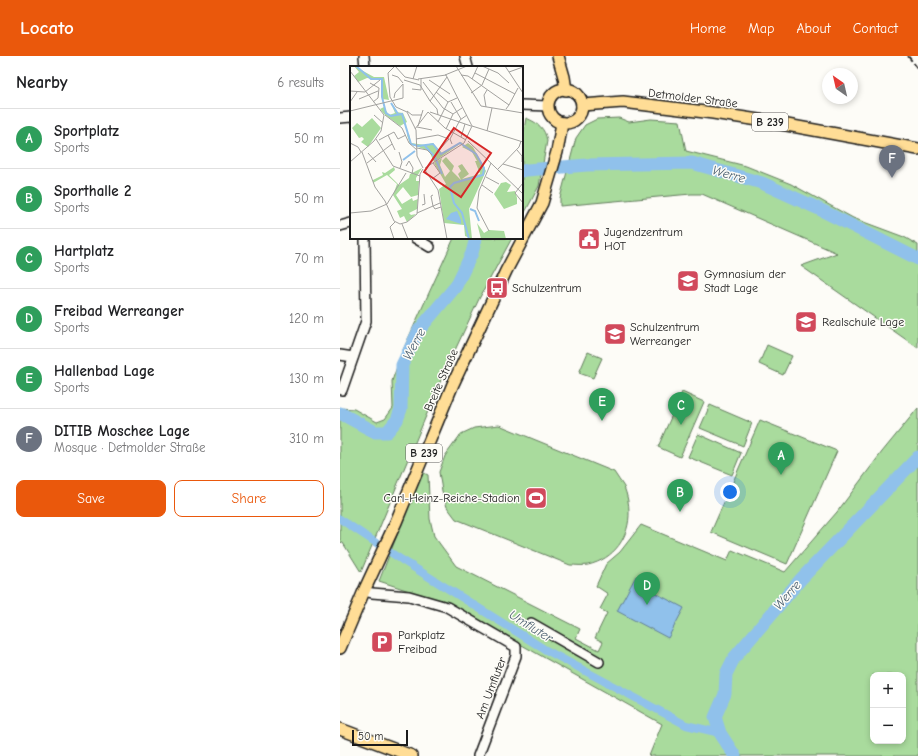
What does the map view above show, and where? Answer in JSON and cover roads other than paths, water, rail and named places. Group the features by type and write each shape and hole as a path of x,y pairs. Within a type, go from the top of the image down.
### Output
{"main road":[{"path":"558,56 566,90"},
{"path":"566,90 577,94 582,105 579,115 575,120 569,123 557,122 550,115 548,106 551,97 557,91 566,90"},
{"name":"Detmolder Straße","path":"582,105 623,102 713,113 918,149"},
{"name":"Breite Straße","path":"523,239 542,203 557,152 562,123"},
{"name":"Breite Straße","path":"340,648 364,591 396,522 453,384 506,271 523,239"},
{"path":"340,729 412,756"}],"street":[{"path":"364,56 365,66"},
{"path":"465,56 468,66"},
{"path":"523,105 548,106"},
{"path":"340,118 350,117"},
{"path":"340,226 350,223"},
{"path":"342,390 366,321 365,239"},
{"path":"417,239 430,247"},
{"path":"340,355 353,357"},
{"name":"Am Umfluter","path":"364,591 409,596 447,607 516,647 516,656 478,756"},
{"path":"531,623 598,662"}],"water":[{"path":"636,576 645,581 642,586 684,608 668,638 617,611"}],"waterway":[{"name":"Werre","path":"523,171 587,165 692,163 762,183 817,208 918,259"},
{"name":"Werre","path":"340,413 375,432 387,432 397,420 401,409 402,365 419,330 456,286 472,253 476,239"},
{"name":"Werre","path":"735,756 720,733 715,717 725,694 726,674 734,658 801,579 918,457"},
{"name":"Umfluter","path":"340,519 402,560 544,649 686,725 720,733"}],"railway":[{"path":"908,56 918,69"}],"place":[{"name":"DITIB Moschee Lage","path":"892,178"},
{"name":"Jugendzentrum HOT","path":"589,239"},
{"name":"Gymnasium der Stadt Lage","path":"688,281"},
{"name":"Schulzentrum","path":"497,288"},
{"name":"Realschule Lage","path":"806,322"},
{"name":"Schulzentrum Werreanger","path":"615,334"},
{"name":"Hallenbad Lage","path":"602,421"},
{"name":"Hartplatz","path":"681,425"},
{"name":"Sportplatz","path":"781,475"},
{"name":"Carl-Heinz-Reiche-Stadion","path":"536,498"},
{"name":"Sporthalle 2","path":"680,512"},
{"name":"Freibad Werreanger","path":"647,605"},
{"name":"Parkplatz Freibad","path":"382,642"}]}
